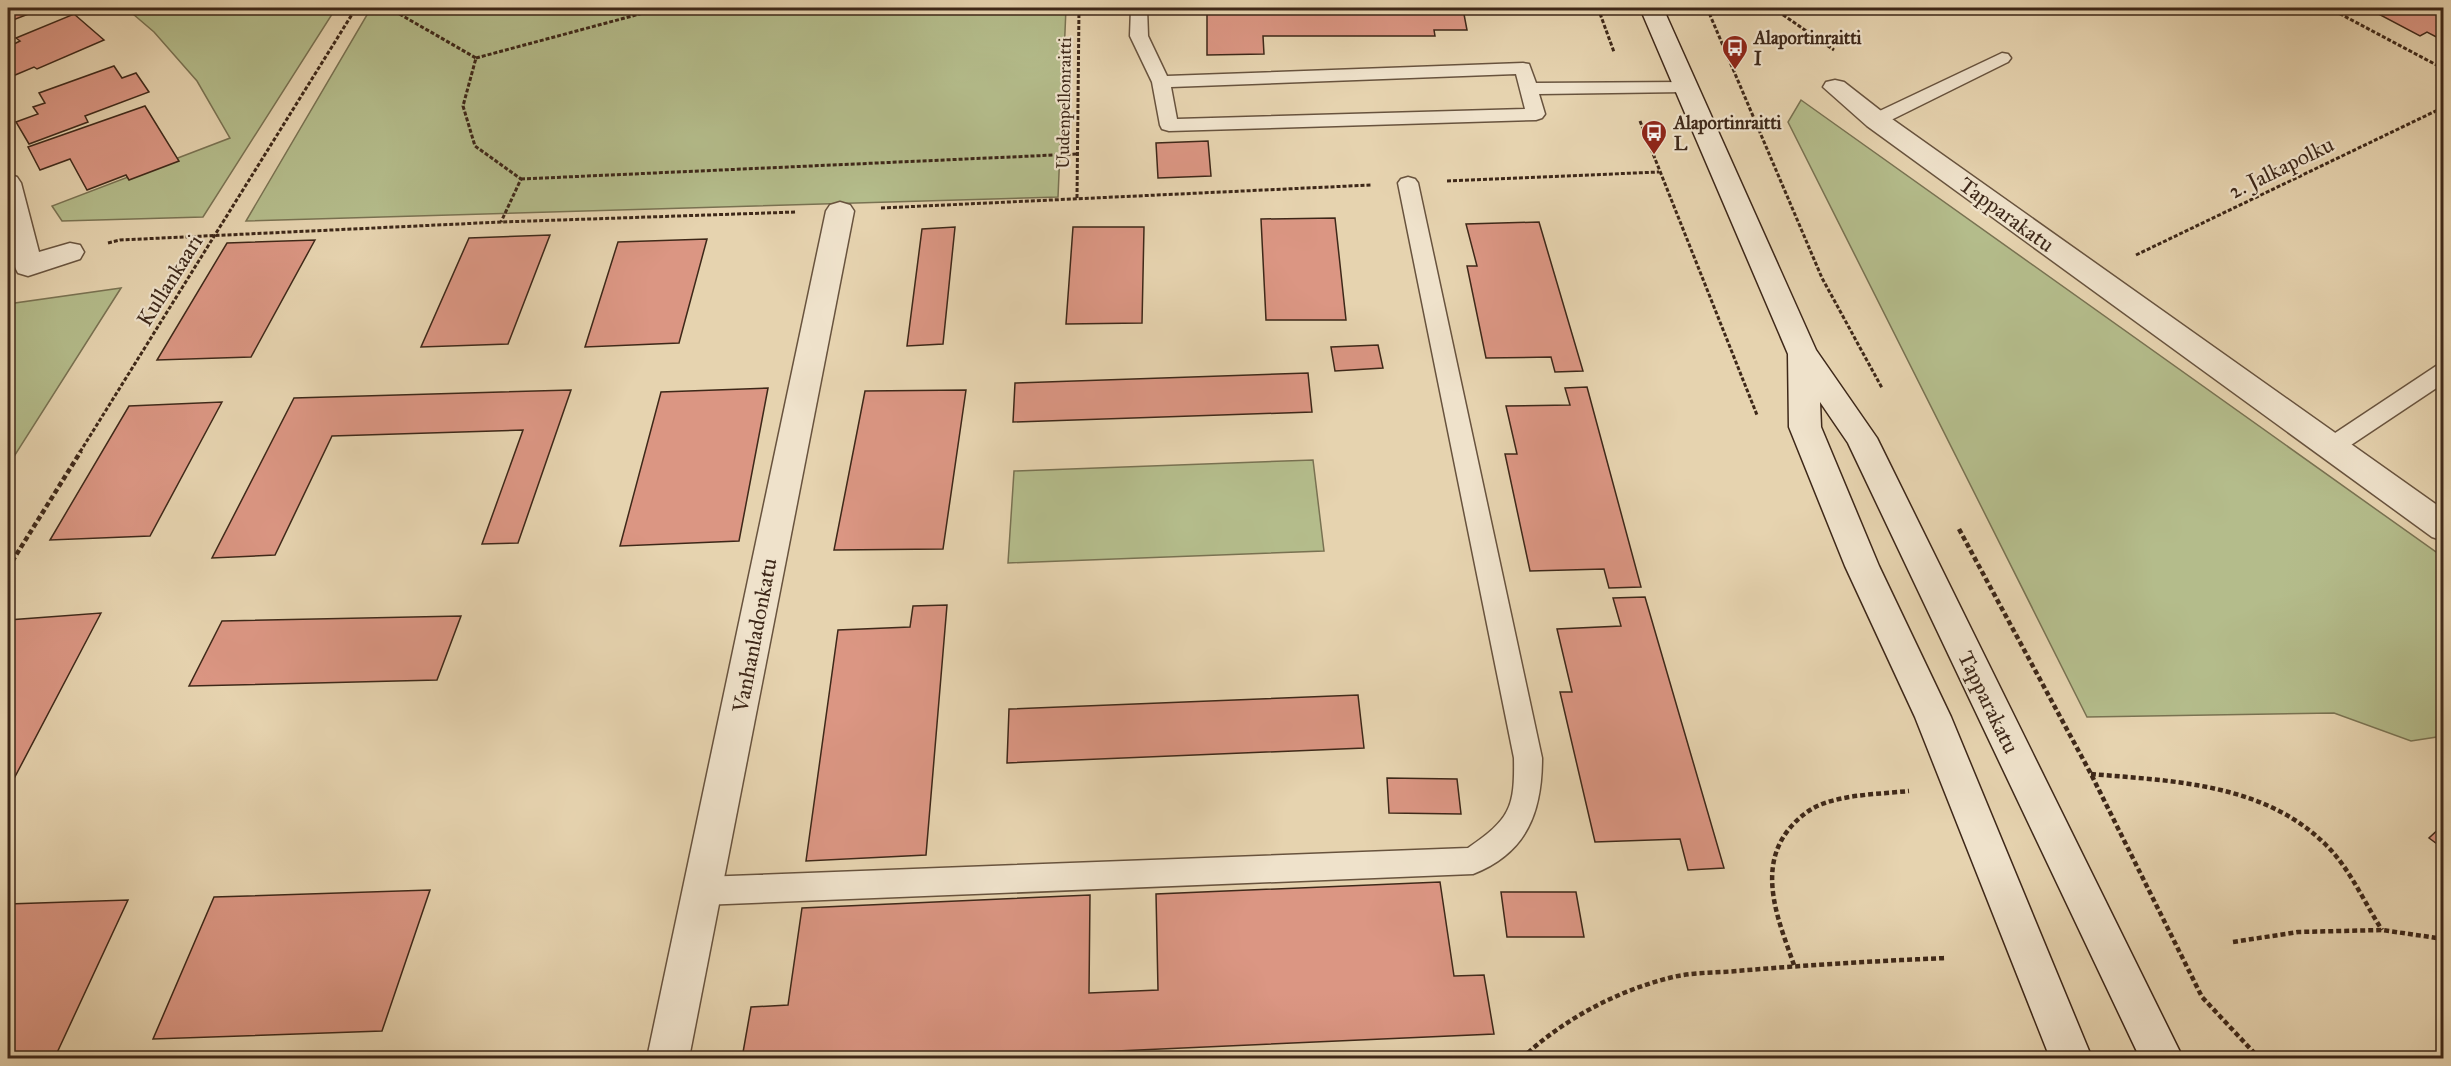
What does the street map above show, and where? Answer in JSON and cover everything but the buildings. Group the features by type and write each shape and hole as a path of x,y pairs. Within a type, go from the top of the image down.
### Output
{"main road":[{"name":"Tapparakatu","path":"1651,8 1803,354 1861,438 2162,1059"},
{"name":"Tapparakatu","path":"1834,87 1876,120 2444,528"},
{"path":"8,183 28,266 70,252"},
{"name":"Vanhanladonkatu","path":"668,1059 840,210"},
{"name":"Tapparakatu","path":"1803,354 1805,427 1862,566 1933,717 2072,1059"}],"lane":[{"path":"1139,8 1139,36 1161,82 1169,125 1536,114 1523,68 1161,82"},
{"path":"1876,120 2002,58"},
{"path":"1529,89 1685,87"},
{"path":"702,891 1473,861 1501,842 1521,818 1529,792 1528,758 1408,183"},
{"path":"2331,447 2444,372"}],"path":[{"name":"Kullankaari","path":"8,568 356,8"},
{"path":"389,8 476,58 662,8"},
{"name":"Uudenpellonraitti","path":"1077,198 1079,8"},
{"path":"1707,8 1822,278 1885,394"},
{"path":"2329,8 2444,69"},
{"path":"476,58 463,106 475,146 521,179 1077,154"},
{"name":"2. Jalkapolku","path":"2132,256 2444,107"},
{"path":"501,222 521,179"},
{"path":"1954,521 2091,774 2202,997 2259,1059"},
{"path":"2091,774 2197,784 2276,808 2303,825 2327,846 2382,930"},
{"path":"1794,965 1775,907 1770,878 1775,852 1786,831 1804,814 1829,802 1910,791"},
{"path":"2233,942 2298,932 2382,930 2444,939"},
{"path":"1522,1059 1536,1044 1577,1016 1632,991 1671,978 1794,965 1946,958"}],"green space":[{"path":"126,8 336,8 203,217 62,221 52,206 230,138 197,81 154,32"},
{"path":"371,8 1066,8 1058,197 246,221"},
{"path":"1801,100 2443,557 2443,736 2411,741 2334,713 2087,717 1788,122"},
{"path":"121,288 8,466 8,304"},
{"path":"1313,460 1324,551 1008,563 1014,471"}],"place":[{"name":"Alaportinraitti I","path":"1735,71"},
{"name":"Alaportinraitti L","path":"1654,156"}]}
